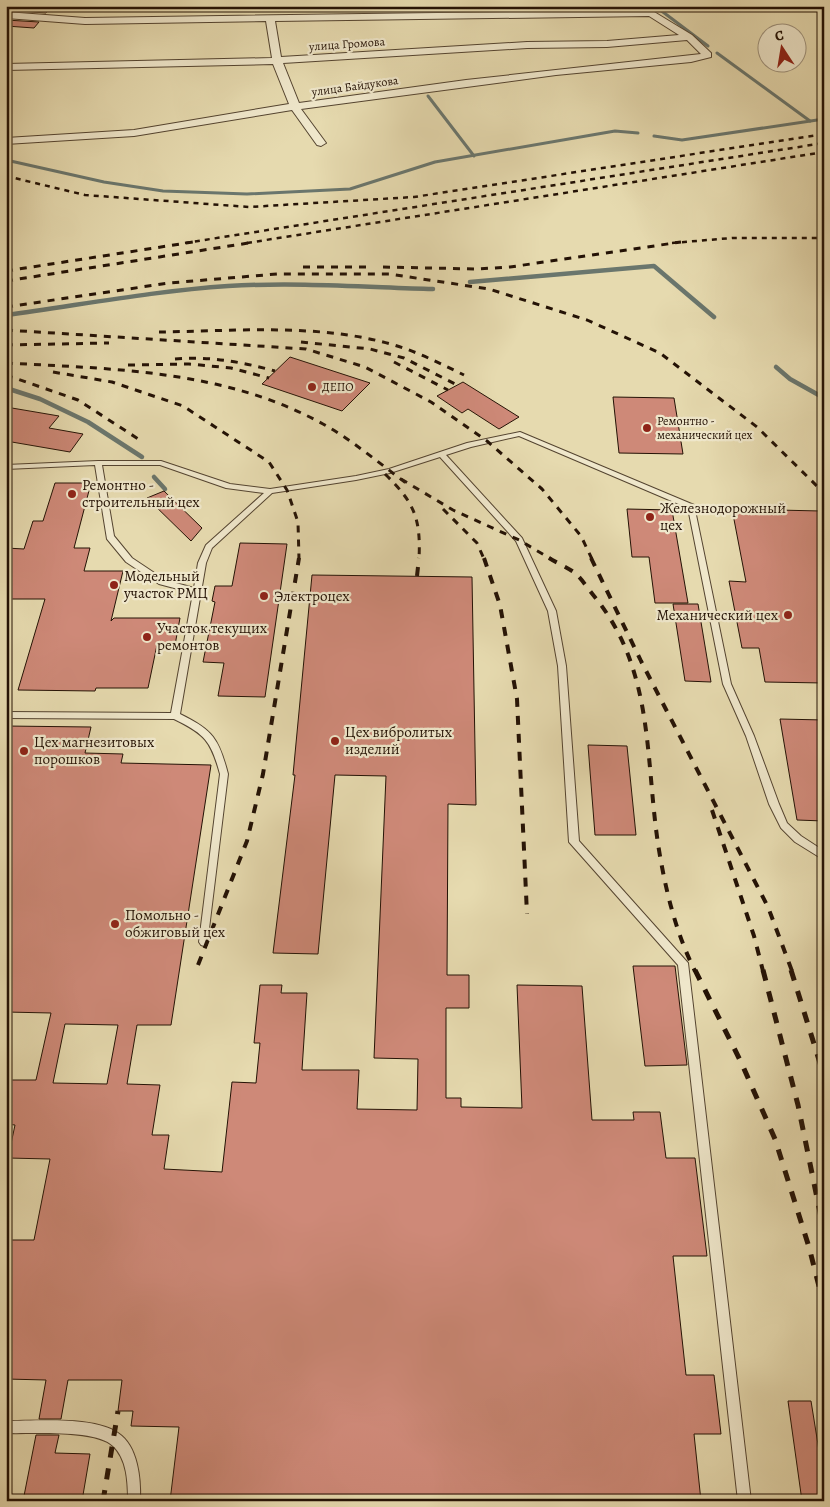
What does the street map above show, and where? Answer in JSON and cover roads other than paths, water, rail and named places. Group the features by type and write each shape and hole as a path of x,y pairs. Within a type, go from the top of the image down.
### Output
{"street":[{"path":"6,15 85,21 270,20 370,11 651,13 689,37"},
{"path":"270,20 277,61 296,107 321,143"},
{"name":"улица Байдукова","path":"6,141 134,133 248,113 547,73 691,59 708,55 689,37"},
{"name":"улица Громова","path":"6,67 277,61 527,45 607,44 689,37"}],"lane":[{"path":"6,467 98,463 161,463 229,486 270,491 356,478 442,455 469,445 520,434 691,507 727,684 750,736 774,804 784,825 798,839 824,856"},
{"path":"442,455 519,540 552,611 562,666 574,842 683,963 745,1501"},
{"path":"98,463 110,536 129,560 162,582 196,590"},
{"path":"175,716 202,562 209,547 270,491"},
{"path":"6,715 175,716 201,728 217,748 224,774 204,942"},
{"path":"6,1427 86,1428 113,1436 127,1452 134,1489 134,1501"}],"waterway":[{"path":"655,6 708,46"},
{"path":"717,53 810,121"},
{"path":"428,96 474,155"},
{"path":"654,136 682,140 824,119"},
{"path":"474,155 615,131 638,133"},
{"path":"6,160 104,182 163,191 247,194 350,189 435,162 474,155"},
{"path":"470,282 654,266 714,317"},
{"path":"6,315 145,295 228,286 305,285 433,289"},
{"path":"776,367 790,379 824,398"},
{"path":"6,388 40,399 88,422 142,457"},
{"path":"154,477 165,489"}],"railway":[{"path":"6,176 85,195 249,207 414,197 824,134"},
{"path":"185,243 824,143"},
{"path":"247,243 824,152"},
{"path":"677,243 732,238 824,238"},
{"path":"6,271 193,242"},
{"path":"6,281 255,242"},
{"path":"677,243 681,242"},
{"path":"672,243 677,243"},
{"path":"383,267 476,269 510,267 677,243"},
{"path":"303,267 366,267"},
{"path":"6,307 169,283 277,274 389,274 489,289 587,320 660,353 757,427 824,493"},
{"path":"6,330 306,349 365,367 431,402 487,441 542,489 581,536 592,559"},
{"path":"159,332 277,330 307,331 366,338 403,348 464,375"},
{"path":"301,342 370,349 404,358 457,385"},
{"path":"6,345 109,343"},
{"path":"175,359 201,358 250,365 275,371"},
{"path":"394,362 448,390"},
{"path":"6,363 88,367 169,376 247,393 286,406 334,430 406,483"},
{"path":"128,365 189,364 231,368 269,378"},
{"path":"53,372 112,382 183,406 269,462 287,490 298,522 299,558"},
{"path":"6,375 78,400 143,442"},
{"path":"385,474 403,493 414,512 419,532 419,558"},
{"path":"401,479 453,510 519,540 551,559"},
{"path":"443,509 477,543 484,559"},
{"path":"198,965 247,841 263,774 299,558"},
{"path":"417,576 419,558"},
{"path":"484,558 500,605 517,699 527,914"},
{"path":"549,558 578,575 583,581 614,626 629,656 645,721 655,822 666,886 673,915 695,971"},
{"path":"591,558 641,661 768,907 792,971"},
{"path":"712,810 754,936 763,971"},
{"path":"695,970 741,1062 775,1139 809,1247 824,1306"},
{"path":"763,970 798,1105 824,1232"},
{"path":"791,970 824,1076"},
{"path":"103,1501 118,1411"}],"place":[{"name":"ДЕПО","path":"312,387"},
{"name":"Ремонтно - механический цех","path":"647,428"},
{"name":"Ремонтно - строительный цех","path":"72,494"},
{"name":"Железнодорожный цех","path":"650,517"},
{"name":"Модельный участок РМЦ","path":"114,585"},
{"name":"Электроцех","path":"264,596"},
{"name":"Механический цех","path":"788,615"},
{"name":"Участок текущих ремонтов","path":"147,637"},
{"name":"Цех вибролитых изделий","path":"335,741"},
{"name":"Цех магнезитовых порошков","path":"24,751"},
{"name":"Помольно - обжиговый цех","path":"115,924"}]}
